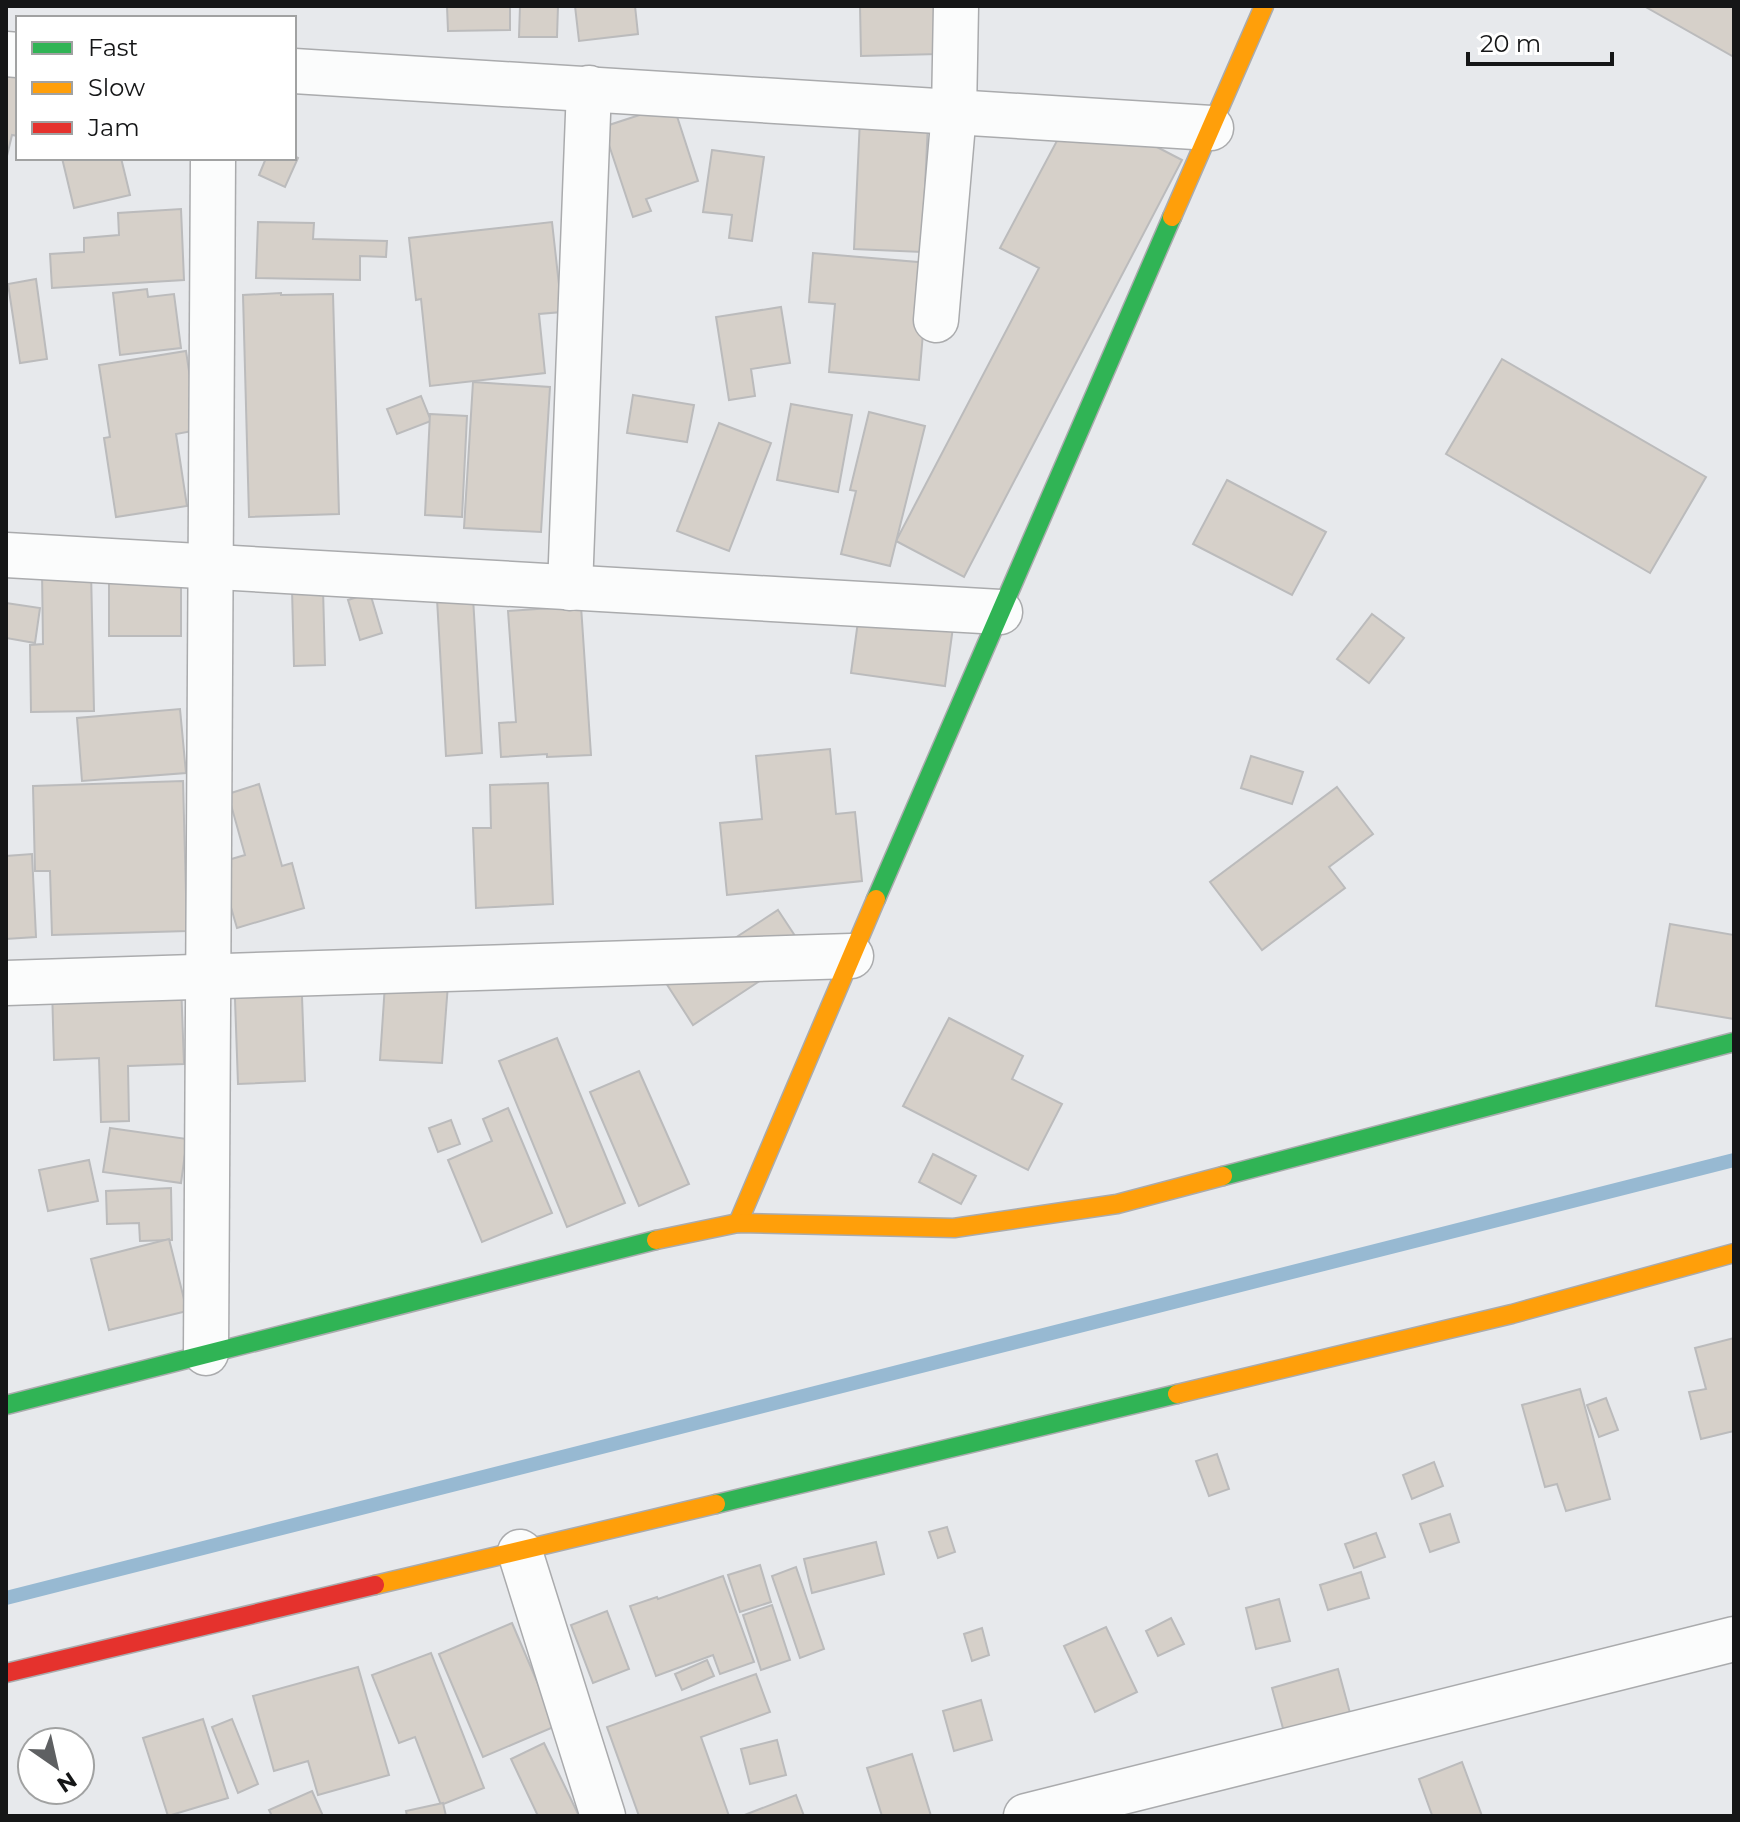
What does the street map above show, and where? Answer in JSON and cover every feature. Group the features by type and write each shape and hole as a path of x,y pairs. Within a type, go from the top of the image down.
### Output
{"street":[{"path":"936,320 954,112 956,6"},
{"path":"738,1223 1264,6"},
{"path":"296,71 1211,128"},
{"path":"570,588 589,88"},
{"path":"206,1353 213,160"},
{"path":"6,555 1000,612"},
{"path":"6,983 851,956"},
{"path":"6,1405 630,1245 738,1223 954,1228 1117,1204 1734,1042"},
{"path":"6,1673 1512,1314 1734,1253"},
{"path":"520,1552 603,1816"},
{"path":"1026,1816 1734,1639"}],"building":[{"path":"447,6 510,6 510,30 448,31"},
{"path":"520,6 558,6 557,37 519,37"},
{"path":"575,6 635,6 638,34 579,41"},
{"path":"860,6 937,6 938,54 861,56"},
{"path":"1644,6 1734,6 1734,57"},
{"path":"6,64 16,66 16,136 12,135 6,160"},
{"path":"673,104 698,181 646,199 651,211 633,217 603,127"},
{"path":"1076,105 1182,160 964,577 896,541 1039,268 1000,248"},
{"path":"860,119 928,123 922,252 854,249"},
{"path":"712,150 764,157 752,241 729,238 732,215 703,212"},
{"path":"298,158 285,187 259,175 265,160"},
{"path":"62,160 121,160 130,195 74,208"},
{"path":"181,209 184,280 52,288 50,254 84,252 84,238 119,235 118,213"},
{"path":"258,222 314,223 313,239 387,241 386,257 360,256 360,280 256,278"},
{"path":"552,222 562,312 539,314 545,373 430,386 421,299 416,300 409,238"},
{"path":"813,253 929,263 919,380 829,372 835,304 809,302"},
{"path":"36,279 47,359 20,363 8,284"},
{"path":"147,289 148,297 174,294 181,348 120,355 113,293"},
{"path":"333,294 339,514 249,517 243,295"},
{"path":"781,307 790,363 751,369 755,396 729,400 716,317"},
{"path":"186,351 198,430 176,434 187,506 116,517 104,438 110,437 99,365"},
{"path":"1502,359 1706,477 1650,573 1446,454"},
{"path":"473,382 550,387 541,532 464,528"},
{"path":"633,395 694,405 687,442 627,433"},
{"path":"421,396 431,421 397,434 387,409"},
{"path":"791,404 852,415 838,492 777,480"},
{"path":"869,412 925,426 890,566 841,554 856,491 850,490"},
{"path":"430,414 467,416 462,517 425,515"},
{"path":"719,423 771,443 729,551 677,531"},
{"path":"1227,480 1326,532 1292,595 1193,544"},
{"path":"91,570 94,711 31,712 30,645 43,644 42,571"},
{"path":"181,573 181,636 109,636 109,574"},
{"path":"323,588 325,665 294,666 292,589"},
{"path":"370,593 382,633 360,640 348,600"},
{"path":"473,597 482,753 446,756 437,599"},
{"path":"6,603 40,608 35,643 6,638"},
{"path":"581,606 591,755 501,757 499,723 516,722 508,611"},
{"path":"859,614 953,627 945,686 851,673"},
{"path":"1372,614 1404,638 1369,683 1337,659"},
{"path":"180,709 186,773 82,781 77,718"},
{"path":"830,749 836,814 855,812 862,881 727,895 720,823 762,819 756,756"},
{"path":"1251,756 1303,772 1292,804 1241,788"},
{"path":"183,781 187,931 52,935 50,871 35,871 33,786"},
{"path":"548,783 553,904 476,908 473,828 491,828 490,785"},
{"path":"259,784 282,866 292,863 304,908 237,928 218,863 245,855 228,794"},
{"path":"1337,787 1373,834 1329,867 1345,888 1262,950 1210,882"},
{"path":"32,854 36,937 6,939 6,856"},
{"path":"778,910 805,951 693,1025 666,983"},
{"path":"1670,924 1734,935 1734,1019 1656,1006"},
{"path":"387,954 450,958 442,1063 380,1060"},
{"path":"301,968 305,1081 238,1084 234,971"},
{"path":"181,983 184,1064 128,1066 129,1121 101,1122 99,1058 54,1060 52,987"},
{"path":"949,1018 1023,1056 1012,1079 1062,1104 1028,1170 903,1106"},
{"path":"557,1038 625,1203 567,1227 499,1061"},
{"path":"639,1071 689,1184 639,1206 590,1092"},
{"path":"508,1108 552,1213 482,1242 448,1160 492,1141 483,1119"},
{"path":"451,1120 460,1144 438,1152 429,1128"},
{"path":"110,1128 187,1139 181,1183 103,1172"},
{"path":"933,1154 976,1176 961,1204 919,1182"},
{"path":"89,1160 98,1201 48,1211 39,1170"},
{"path":"171,1188 172,1240 140,1241 139,1223 107,1224 106,1191"},
{"path":"169,1239 187,1311 109,1330 91,1259"},
{"path":"1734,1338 1734,1431 1701,1439 1689,1392 1706,1389 1695,1348"},
{"path":"1580,1389 1610,1499 1566,1511 1557,1484 1545,1487 1522,1405"},
{"path":"1606,1398 1618,1430 1599,1437 1587,1405"},
{"path":"1217,1454 1229,1489 1209,1496 1196,1461"},
{"path":"1434,1462 1443,1486 1412,1499 1403,1475"},
{"path":"1450,1514 1459,1542 1430,1552 1420,1524"},
{"path":"947,1527 955,1552 938,1558 929,1532"},
{"path":"1376,1533 1385,1557 1354,1568 1345,1544"},
{"path":"876,1542 884,1574 812,1593 804,1559"},
{"path":"760,1565 771,1602 740,1612 728,1575"},
{"path":"796,1567 824,1649 800,1658 772,1576"},
{"path":"1361,1572 1369,1598 1328,1610 1320,1585"},
{"path":"723,1576 754,1662 720,1674 713,1655 656,1676 630,1606"},
{"path":"1279,1599 1290,1641 1256,1649 1246,1608"},
{"path":"772,1605 790,1660 761,1670 743,1615"},
{"path":"607,1611 629,1669 593,1683 571,1625"},
{"path":"1171,1618 1184,1644 1158,1656 1146,1631"},
{"path":"512,1623 556,1726 483,1757 439,1654"},
{"path":"1106,1627 1137,1692 1095,1712 1064,1646"},
{"path":"982,1628 989,1655 972,1661 964,1634"},
{"path":"431,1653 484,1788 441,1805 415,1737 399,1743 372,1675"},
{"path":"707,1660 714,1676 682,1690 675,1674"},
{"path":"358,1667 389,1775 318,1795 308,1761 274,1771 253,1696"},
{"path":"1338,1669 1350,1713 1284,1732 1272,1688"},
{"path":"756,1674 770,1712 701,1737 729,1816 639,1816 607,1727"},
{"path":"981,1700 992,1740 954,1751 943,1711"},
{"path":"203,1719 228,1798 168,1816 143,1738"},
{"path":"232,1719 258,1784 238,1793 212,1727"},
{"path":"777,1740 786,1775 750,1784 741,1749"},
{"path":"544,1743 579,1816 538,1816 511,1759"},
{"path":"912,1754 931,1816 882,1816 867,1768"},
{"path":"1462,1762 1482,1816 1430,1816 1419,1779"},
{"path":"312,1791 323,1816 272,1816 269,1810"},
{"path":"796,1795 804,1816 742,1816"},
{"path":"443,1803 446,1816 407,1816 406,1811"}],"waterway":[{"path":"6,1598 1734,1160"}],"traffic: fast":[{"path":"876,899 1172,217"},
{"path":"1223,1176 1734,1042"},
{"path":"6,1405 656,1240"},
{"path":"716,1504 1177,1394"}],"traffic: slow":[{"path":"1172,217 1264,6"},
{"path":"738,1223 876,899"},
{"path":"656,1240 738,1223 954,1228 1117,1204 1223,1176"},
{"path":"1177,1394 1512,1314 1734,1253"},
{"path":"375,1585 716,1504"}],"traffic: jam":[{"path":"6,1673 375,1585"}]}
